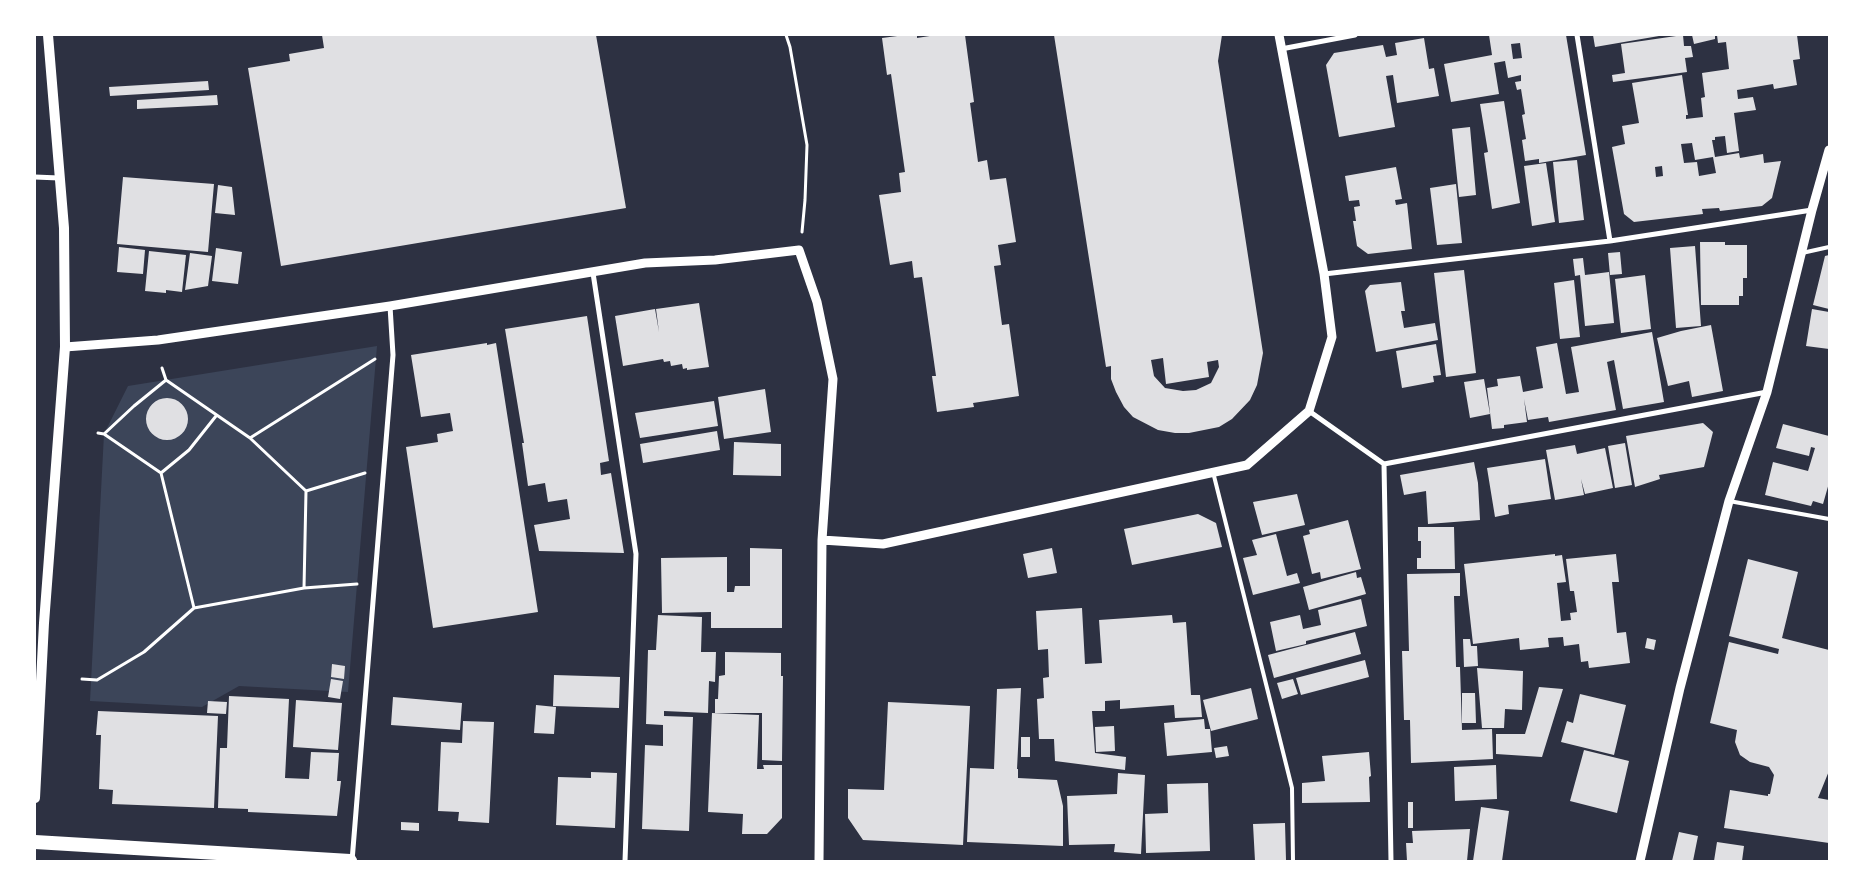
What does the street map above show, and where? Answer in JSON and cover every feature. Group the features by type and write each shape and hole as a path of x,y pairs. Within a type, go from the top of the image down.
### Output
{"highway":[{"path":"35,842 351,861"}],"main road":[{"path":"35,798 40,622 65,347 64,228 48,35"}],"street":[{"path":"822,540 884,544 1247,465 1308,412 1332,338 1324,274 1279,35"},
{"path":"1281,49 1355,35"},
{"path":"1577,35 1610,241"},
{"path":"1640,861 1680,688 1729,501 1767,392 1812,210 1829,150"},
{"path":"35,177 61,178"},
{"path":"1324,274 1610,241 1812,210"},
{"path":"65,347 158,340 390,306 645,264 715,260 799,250 817,302 832,379 822,540 818,861"},
{"path":"593,273 636,554 625,861"},
{"path":"351,861 376,582 393,355 390,306"},
{"path":"1308,412 1384,464 1767,392"},
{"path":"1384,464 1391,861"}],"lane":[{"path":"1802,253 1829,247"},
{"path":"1213,472 1292,788 1293,861"},
{"path":"1729,501 1829,518"}],"path":[{"path":"786,35 790,47 807,145 806,200 799,250"},
{"path":"250,438 375,359"},
{"path":"162,368 166,380 250,438 306,490 304,588"},
{"path":"104,434 166,380"},
{"path":"161,473 189,450 216,416"},
{"path":"98,433 104,434 161,473 194,608"},
{"path":"306,490 384,467"},
{"path":"82,679 97,680 144,652 194,608 304,588 376,582"}],"shaded area":[{"path":"377,346 348,692 239,686 202,707 90,701 104,434 128,386"}],"building":[{"path":"322,35 596,35 626,208 281,266 248,68 290,61 289,54 324,48"},
{"path":"917,35 917,38 936,35 965,35 974,102 970,103 978,162 987,160 990,180 1006,178 1016,242 998,245 1001,265 994,266 1002,325 1009,324 1019,396 973,403 974,407 937,412 932,376 936,376 922,277 914,278 912,261 890,265 879,195 901,192 899,173 905,172 891,74 887,75 882,38"},
{"path":"1054,35 1222,35 1218,61 1263,353 1257,385 1250,400 1232,419 1219,427 1189,433 1175,433 1158,430 1133,417 1124,407 1116,392 1111,379 1111,366 1106,367","holes":["1163,358 1166,384 1209,377 1207,362 1218,360 1219,367 1211,383 1196,390 1183,391 1165,388 1154,376 1151,360"]},
{"path":"1489,35 1566,35 1586,155 1539,163 1539,159 1525,161 1522,140 1526,139 1522,115 1525,114 1521,89 1517,90 1515,82 1521,81 1521,75 1508,78 1505,61 1494,63 1499,94 1451,102 1444,64 1492,55","holes":["1520,43 1522,58 1513,59 1511,44"]},
{"path":"1593,35 1659,35 1659,36 1595,47"},
{"path":"1683,35 1684,46 1691,46 1693,57 1685,58 1687,72 1613,82 1612,75 1625,73 1621,44"},
{"path":"1692,35 1715,35 1715,39 1694,44"},
{"path":"1717,35 1797,35 1800,59 1793,60 1797,85 1774,89 1773,84 1737,90 1738,99 1753,97 1756,110 1734,113 1739,151 1727,153 1725,136 1715,137 1715,140 1712,140 1715,157 1739,153 1740,158 1763,154 1764,163 1781,161 1772,198 1762,206 1720,211 1719,208 1702,209 1703,214 1634,222 1624,214 1612,147 1625,144 1622,126 1639,123 1632,83 1682,75 1688,115 1686,115 1686,119 1703,117 1701,98 1705,97 1702,73 1729,69 1726,42 1718,43","holes":["1692,143 1695,160 1713,157 1716,173 1699,176 1697,162 1684,163 1681,144","1662,166 1663,176 1656,177 1655,167"]},
{"path":"1424,38 1429,69 1434,68 1439,96 1397,103 1393,75 1386,76 1395,127 1339,137 1326,65 1334,53 1383,45 1386,57 1397,55 1395,43"},
{"path":"208,81 209,90 110,96 109,87"},
{"path":"217,95 218,105 137,109 137,100"},
{"path":"1504,101 1520,203 1492,209 1484,153 1488,152 1480,104"},
{"path":"1470,127 1476,195 1459,197 1452,129"},
{"path":"1577,160 1584,220 1559,223 1553,162"},
{"path":"1546,163 1555,222 1532,226 1524,166"},
{"path":"1396,167 1402,199 1395,200 1396,205 1407,203 1412,249 1368,254 1357,246 1353,221 1356,221 1354,207 1360,206 1359,200 1349,201 1345,176"},
{"path":"123,177 214,184 208,252 117,244"},
{"path":"1456,184 1462,243 1437,245 1430,188"},
{"path":"218,185 232,187 235,215 215,213"},
{"path":"1700,242 1725,242 1725,245 1747,245 1747,278 1743,278 1743,296 1739,296 1739,305 1701,305"},
{"path":"1695,246 1701,326 1676,328 1670,248"},
{"path":"119,247 145,250 143,274 117,272"},
{"path":"216,248 242,252 238,284 212,281"},
{"path":"149,251 186,255 182,292 166,290 166,293 145,291"},
{"path":"1620,252 1622,274 1610,275 1608,253"},
{"path":"190,253 212,256 208,286 185,290"},
{"path":"1829,255 1829,309 1813,305 1825,256"},
{"path":"1583,258 1585,275 1609,272 1614,323 1585,326 1580,275 1575,276 1573,259"},
{"path":"1464,270 1476,373 1446,377 1434,273"},
{"path":"1645,275 1651,329 1621,333 1615,279"},
{"path":"1574,280 1580,337 1560,339 1554,283"},
{"path":"1401,282 1405,311 1401,311 1404,328 1435,323 1438,340 1376,352 1365,291 1370,285"},
{"path":"699,303 709,367 687,370 687,368 683,369 682,364 671,366 670,361 664,362 663,359 623,366 615,316 655,309 659,332 656,309"},
{"path":"1812,309 1829,312 1829,349 1806,346"},
{"path":"587,316 609,461 600,463 601,475 611,473 624,553 539,551 534,525 570,519 567,499 548,502 545,483 528,486 522,443 524,443 505,329"},
{"path":"1711,325 1723,391 1692,397 1689,381 1668,386 1657,338"},
{"path":"1652,332 1664,402 1623,409 1614,360 1607,362 1616,410 1549,422 1548,417 1528,420 1524,399 1527,422 1504,425 1504,428 1492,429 1487,388 1498,386 1497,379 1520,376 1523,392 1543,388 1536,347 1557,343 1566,394 1579,392 1571,347"},
{"path":"487,343 487,345 496,343 538,612 433,628 406,447 438,442 437,434 453,431 450,413 421,417 411,355"},
{"path":"1436,344 1441,375 1433,376 1434,382 1402,388 1396,351"},
{"path":"1484,379 1490,414 1470,418 1464,382"},
{"path":"765,389 771,432 724,439 718,397"},
{"path":"171,398 179,401 185,407 188,419 185,431 179,437 163,440 155,437 149,431 146,415 149,407 155,401"},
{"path":"714,401 718,426 640,438 635,413"},
{"path":"1703,423 1713,432 1704,467 1659,475 1660,479 1635,487 1626,436"},
{"path":"1783,424 1829,436 1829,483 1823,504 1813,501 1811,506 1765,495 1773,462 1808,471 1815,448 1811,447 1809,456 1776,448"},
{"path":"717,431 720,450 643,463 640,444"},
{"path":"734,442 781,444 781,476 733,475"},
{"path":"1625,443 1632,485 1615,488 1608,446"},
{"path":"1575,445 1577,454 1605,448 1613,488 1585,494 1581,479 1584,495 1555,500 1546,450"},
{"path":"1545,459 1551,499 1508,505 1509,514 1495,517 1487,468"},
{"path":"1474,462 1478,483 1480,520 1428,524 1426,491 1404,495 1400,475"},
{"path":"1297,494 1305,525 1262,535 1253,502"},
{"path":"1198,514 1216,523 1222,547 1132,565 1124,529"},
{"path":"1348,520 1361,569 1321,579 1320,572 1312,574 1303,536 1310,534 1309,530"},
{"path":"1418,527 1454,527 1455,569 1417,569 1417,558 1421,558 1421,541 1418,541"},
{"path":"1276,534 1287,576 1297,573 1300,583 1253,595 1243,558 1257,555 1252,540"},
{"path":"750,548 782,549 782,628 711,628 711,612 662,613 661,558 727,557 727,592 734,592 735,586 750,586"},
{"path":"1052,548 1057,573 1028,578 1023,554"},
{"path":"1555,554 1555,556 1562,555 1566,582 1557,583 1561,621 1571,620 1570,613 1577,612 1574,591 1570,591 1566,559 1616,554 1619,582 1612,582 1617,633 1626,632 1630,663 1589,668 1588,661 1581,662 1579,644 1564,646 1563,637 1548,638 1549,647 1520,650 1519,638 1473,644 1464,564"},
{"path":"1748,559 1798,572 1782,638 1829,650 1829,771 1818,798 1829,800 1829,843 1724,828 1730,790 1768,796 1774,775 1769,767 1750,762 1740,755 1735,742 1737,730 1710,723 1729,642 1778,654 1779,649 1729,636"},
{"path":"1356,572 1357,578 1361,577 1366,594 1309,610 1303,587"},
{"path":"1460,573 1460,596 1454,596 1456,667 1460,667 1462,730 1492,729 1493,759 1411,763 1410,720 1404,720 1402,651 1409,651 1407,574"},
{"path":"1361,599 1367,626 1306,641 1306,644 1276,651 1270,622 1300,615 1303,629 1321,625 1318,610"},
{"path":"1082,608 1085,664 1102,663 1099,620 1172,615 1173,623 1186,622 1191,695 1200,695 1202,717 1175,718 1174,705 1120,709 1120,700 1105,701 1105,711 1092,711 1095,753 1126,757 1125,770 1055,761 1054,739 1039,739 1037,699 1044,698 1043,678 1049,677 1048,649 1038,650 1036,611"},
{"path":"658,615 702,617 701,652 716,652 715,682 709,681 708,713 664,711 664,716 693,717 689,831 642,829 645,745 663,746 663,725 646,724 648,650 656,650"},
{"path":"1355,632 1361,654 1274,678 1268,655"},
{"path":"1647,638 1656,640 1654,650 1645,648"},
{"path":"1463,639 1470,639 1471,646 1477,646 1478,666 1464,667"},
{"path":"725,652 781,653 781,676 783,676 782,761 762,760 762,713 715,713 715,699 718,699 719,676 725,675"},
{"path":"1365,660 1369,677 1301,695 1296,678"},
{"path":"332,664 345,666 344,679 331,677"},
{"path":"1477,668 1523,671 1522,710 1505,709 1504,728 1482,728"},
{"path":"554,675 620,677 619,708 553,706"},
{"path":"331,679 343,681 340,699 328,697"},
{"path":"1293,679 1298,694 1282,699 1277,683"},
{"path":"1539,687 1563,689 1542,757 1496,754 1496,734 1525,734"},
{"path":"1021,688 1018,778 1057,780 1063,806 1063,846 967,842 970,768 994,769 997,689"},
{"path":"1251,688 1258,719 1211,731 1203,700"},
{"path":"1462,693 1475,693 1476,723 1462,723"},
{"path":"1580,694 1626,705 1614,755 1561,742 1567,721 1573,723"},
{"path":"229,696 289,699 285,778 309,779 311,752 339,753 337,781 341,781 337,816 248,812 248,809 218,808 220,748 227,748"},
{"path":"393,697 462,703 460,730 391,725"},
{"path":"296,700 342,703 338,750 293,747"},
{"path":"208,701 227,702 226,714 207,713"},
{"path":"888,702 970,706 963,845 863,840 848,818 848,789 884,790"},
{"path":"536,705 556,707 554,734 534,733"},
{"path":"98,711 218,716 214,808 112,804 113,790 99,789 101,735 96,735"},
{"path":"712,713 759,715 757,769 764,769 763,765 782,765 782,818 767,834 742,834 743,814 708,812"},
{"path":"1204,719 1205,729 1210,729 1212,752 1167,756 1164,723"},
{"path":"463,721 494,722 489,823 458,821 459,812 438,811 441,742 462,743"},
{"path":"1114,726 1115,751 1096,752 1095,727"},
{"path":"1021,737 1030,737 1030,757 1021,757"},
{"path":"1227,746 1229,756 1216,758 1214,748"},
{"path":"1584,750 1629,761 1617,813 1570,801"},
{"path":"1369,752 1371,776 1369,777 1370,802 1302,803 1302,783 1325,781 1322,756"},
{"path":"1496,765 1497,799 1455,801 1454,767"},
{"path":"591,772 617,773 615,828 556,825 558,777 591,778"},
{"path":"1118,773 1145,775 1141,854 1114,852 1115,844 1069,845 1067,796 1117,794"},
{"path":"1208,783 1210,851 1146,853 1145,814 1168,813 1167,784"},
{"path":"1408,802 1413,802 1413,828 1408,828"},
{"path":"1481,807 1509,811 1502,861 1473,861"},
{"path":"401,822 419,823 419,831 401,830"},
{"path":"1285,823 1286,860 1255,861 1253,824"},
{"path":"1470,829 1467,861 1407,861 1406,843 1413,843 1412,831"},
{"path":"1679,832 1698,836 1693,861 1672,861"},
{"path":"1717,842 1744,846 1742,861 1714,861"}]}
